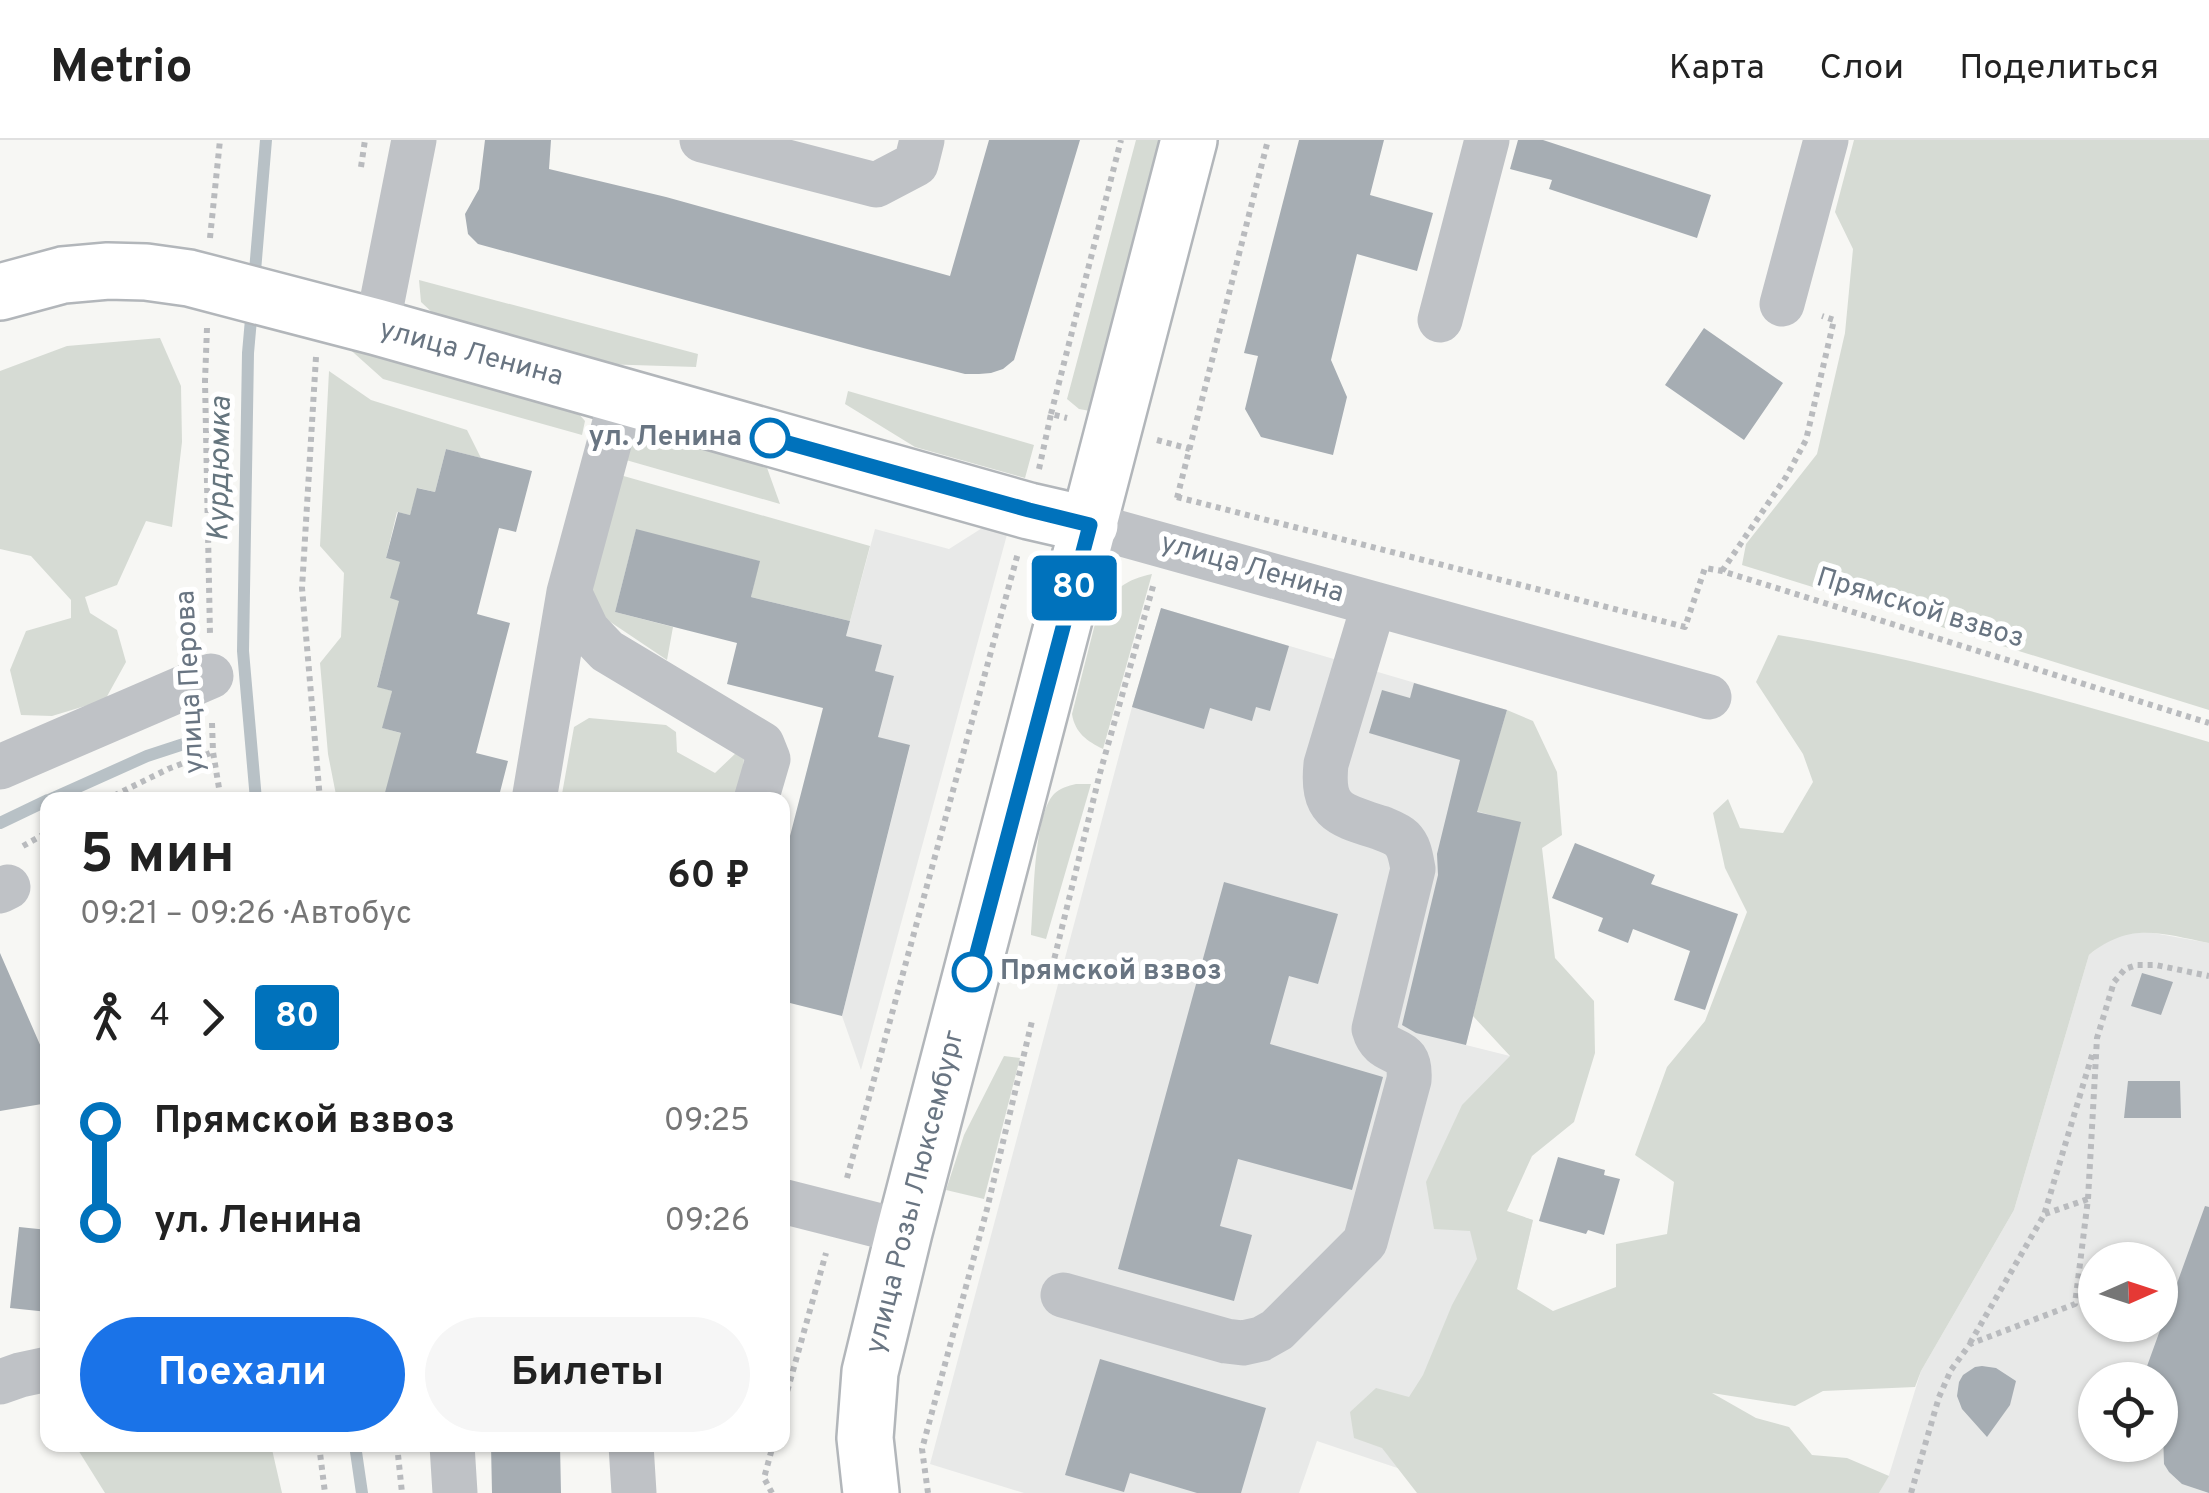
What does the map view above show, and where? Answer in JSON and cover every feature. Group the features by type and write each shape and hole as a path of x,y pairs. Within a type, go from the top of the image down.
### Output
{"main road":[{"name":"улица Розы Люксембург","path":"871,1493 864,1438 870,1372 1189,140"},
{"path":"0,292 64,275 108,271 146,272 202,282"},
{"name":"улица Ленина","path":"202,282 1090,525"}],"street":[{"path":"354,322 414,140"},
{"path":"702,140 876,185 916,164 922,140"},
{"path":"1440,320 1488,140"},
{"path":"1782,304 1826,140"},
{"path":"535,792 569,592 622,396"},
{"name":"улица Ленина","path":"1090,525 1709,697"},
{"path":"569,592 587,630 607,651 762,744 768,759 758,792"},
{"path":"1063,1296 1242,1343 1277,1330 1366,1242 1409,1080 1408,1059 1384,1047 1374,1029 1413,869 1402,838 1346,817 1331,804 1324,786 1326,764 1374,604"},
{"path":"0,767 210,676"},
{"path":"790,1203 904,1232"},
{"path":"0,1382 40,1370"},
{"path":"452,1452 455,1493"},
{"path":"631,1452 634,1493"}],"path":[{"name":"улица Перова","path":"219,792 212,752 202,282 220,140"},
{"path":"1051,414 1122,140"},
{"path":"1052,968 1268,140"},
{"path":"1177,497 1686,627 1705,568 1722,571 1786,477 1806,440 1834,320 1782,304"},
{"path":"319,792 302,588 317,348 354,322"},
{"path":"790,1381 1029,510"},
{"name":"Прямской взвоз","path":"1722,571 2209,723"},
{"path":"122,792 212,752"},
{"path":"1911,1493 1939,1397 1951,1370 2044,1215 2114,982 2125,969 2137,965 2209,976"},
{"path":"928,1493 922,1449 988,1209 1032,1021"},
{"path":"1970,1344 2075,1304 2088,1199 2097,1038"},
{"path":"2044,1215 2088,1199"},
{"path":"319,1452 325,1493"},
{"path":"399,1452 402,1493"},
{"path":"771,1452 764,1478 772,1493"}],"shaded area":[{"path":"1136,140 1177,140 1096,412 1079,409 1067,399"},
{"path":"1854,140 2209,140 2209,710 1742,565 1746,544 1817,454 1845,333 1853,249 1835,212"},
{"path":"419,280 698,354 696,367 600,364 436,316 421,302"},
{"path":"160,338 181,386 182,442 172,527 146,521 117,585 85,597 90,613 117,630 126,662 105,700 52,716 21,715 10,670 26,631 71,618 71,600 31,556 0,549 0,371 67,346"},
{"path":"345,345 565,398 585,421 582,435 383,379"},
{"path":"329,371 371,400 467,430 481,458 446,449 435,492 418,488 410,515 397,512 386,558 400,562 415,605 389,642 377,686 392,691 383,728 414,737 387,792 335,792 320,663 341,637 344,573 320,546"},
{"path":"848,391 1034,445 1025,478 915,447 845,404"},
{"path":"649,423 766,465 780,504 612,456 632,428"},
{"path":"613,473 870,546 850,621 751,597 759,561 636,530 615,612 673,627 667,660 594,611 587,593"},
{"path":"998,518 1008,531 861,1070 842,1016 910,746 861,733 868,702 886,706 894,676 875,671 881,645 846,636 875,529 949,549"},
{"path":"1152,574 1103,749 1083,736 1072,714 1098,612 1121,587"},
{"path":"1161,608 1507,710 1477,811 1521,822 1466,1045 1510,1056 1471,1201 1533,1220 1469,1492 1317,1441 1299,1493 1024,1493 930,1464"},
{"path":"1778,635 1941,668 2209,742 2209,943 2161,934 2133,934 2104,944 2089,955 2014,1210 1915,1387 1823,1391 1795,1406 1712,1393 1756,1418 1789,1427 1812,1455 1847,1458 1889,1476 1879,1493 1417,1493 1382,1448 1354,1438 1350,1412 1376,1388 1409,1397 1477,1259 1470,1231 1434,1229 1426,1182 1462,1105 1510,1056 1473,1016 1520,823 1476,811 1507,710 1533,721 1557,772 1562,835 1542,848 1555,958 1594,1001 1595,1053 1574,1122 1532,1156 1507,1211 1533,1220 1517,1289 1553,1311 1616,1287 1616,1244 1667,1234 1674,1182 1635,1155 1667,1067 1705,1021 1747,912 1725,868 1713,813 1728,799 1740,828 1783,833 1813,782 1803,754 1756,682"},
{"path":"589,718 666,725 676,732 677,752 715,773 737,752 744,759 740,792 562,792 574,727"},
{"path":"1076,784 1091,784 1046,939 1031,935 1038,840 1054,794"},
{"path":"2148,932 2209,943 2209,1493 1879,1493 1889,1475 1921,1371 2014,1210 2089,955 2124,934"},
{"path":"1004,1056 1020,1058 984,1199 946,1190 964,1135"},
{"path":"79,1452 273,1452 282,1493 105,1493"}],"building":[{"path":"485,140 551,140 549,169 666,197 950,276 989,140 1080,140 1014,360 991,373 965,374 478,244 468,234 465,214 479,189"},
{"path":"1299,140 1384,140 1370,195 1433,213 1417,271 1357,254 1331,360 1347,397 1333,455 1261,437 1245,409 1258,356 1244,353"},
{"path":"1518,140 1543,140 1711,195 1697,238 1549,189 1552,180 1510,169"},
{"path":"1704,328 1783,383 1744,440 1665,385"},
{"path":"446,449 532,471 516,532 499,528 477,614 510,623 476,753 508,761 500,792 385,792 401,733 382,728 392,691 377,687 399,601 390,598 400,562 386,558 398,512 410,515 417,488 435,492"},
{"path":"636,529 760,561 751,597 850,621 846,636 882,645 875,671 894,676 878,737 910,745 842,1016 790,1003 790,836 823,708 727,684 737,643 615,612"},
{"path":"1161,608 1289,646 1270,711 1256,707 1252,721 1210,708 1204,729 1132,707"},
{"path":"1414,683 1507,710 1477,812 1521,822 1466,1045 1416,1033 1402,1025 1438,875 1437,854 1460,760 1369,733 1382,690 1410,698"},
{"path":"1575,843 1655,875 1651,884 1738,914 1705,1010 1674,1000 1690,951 1633,929 1628,943 1598,931 1603,918 1552,898"},
{"path":"1224,882 1338,914 1318,984 1289,976 1270,1044 1383,1077 1352,1190 1238,1159 1220,1226 1252,1235 1234,1301 1118,1269"},
{"path":"0,953 40,1045 40,1104 0,1111"},
{"path":"2142,973 2173,982 2161,1015 2131,1006"},
{"path":"2128,1081 2180,1081 2181,1118 2124,1118"},
{"path":"1558,1157 1605,1170 1604,1175 1620,1179 1604,1235 1539,1221"},
{"path":"2205,1206 2209,1207 2209,1493 2182,1484 2164,1464 2178,1462 2178,1362 2149,1362 2156,1342 2178,1342 2178,1281"},
{"path":"19,1227 40,1229 40,1311 10,1308"},
{"path":"1100,1359 1266,1408 1241,1493 1197,1493 1130,1473 1124,1492 1065,1475"},
{"path":"1982,1366 1996,1368 2016,1381 2010,1405 1987,1437 1962,1409 1957,1396 1963,1375"},
{"path":"491,1452 560,1452 561,1493 492,1493"}],"waterway":[{"name":"Курдюмка","path":"254,283 266,140"},
{"name":"Курдюмка","path":"252,308 243,651 255,792"},
{"path":"67,792 147,756 199,739"},
{"path":"0,823 40,804"},
{"name":"Курдюмка","path":"356,1452 362,1493"}],"bus line":[{"name":"80","path":"770,438 1090,525 972,972"}],"place":[{"name":"ул. Ленина","path":"770,438"},
{"name":"Прямской взвоз","path":"972,972"}]}
